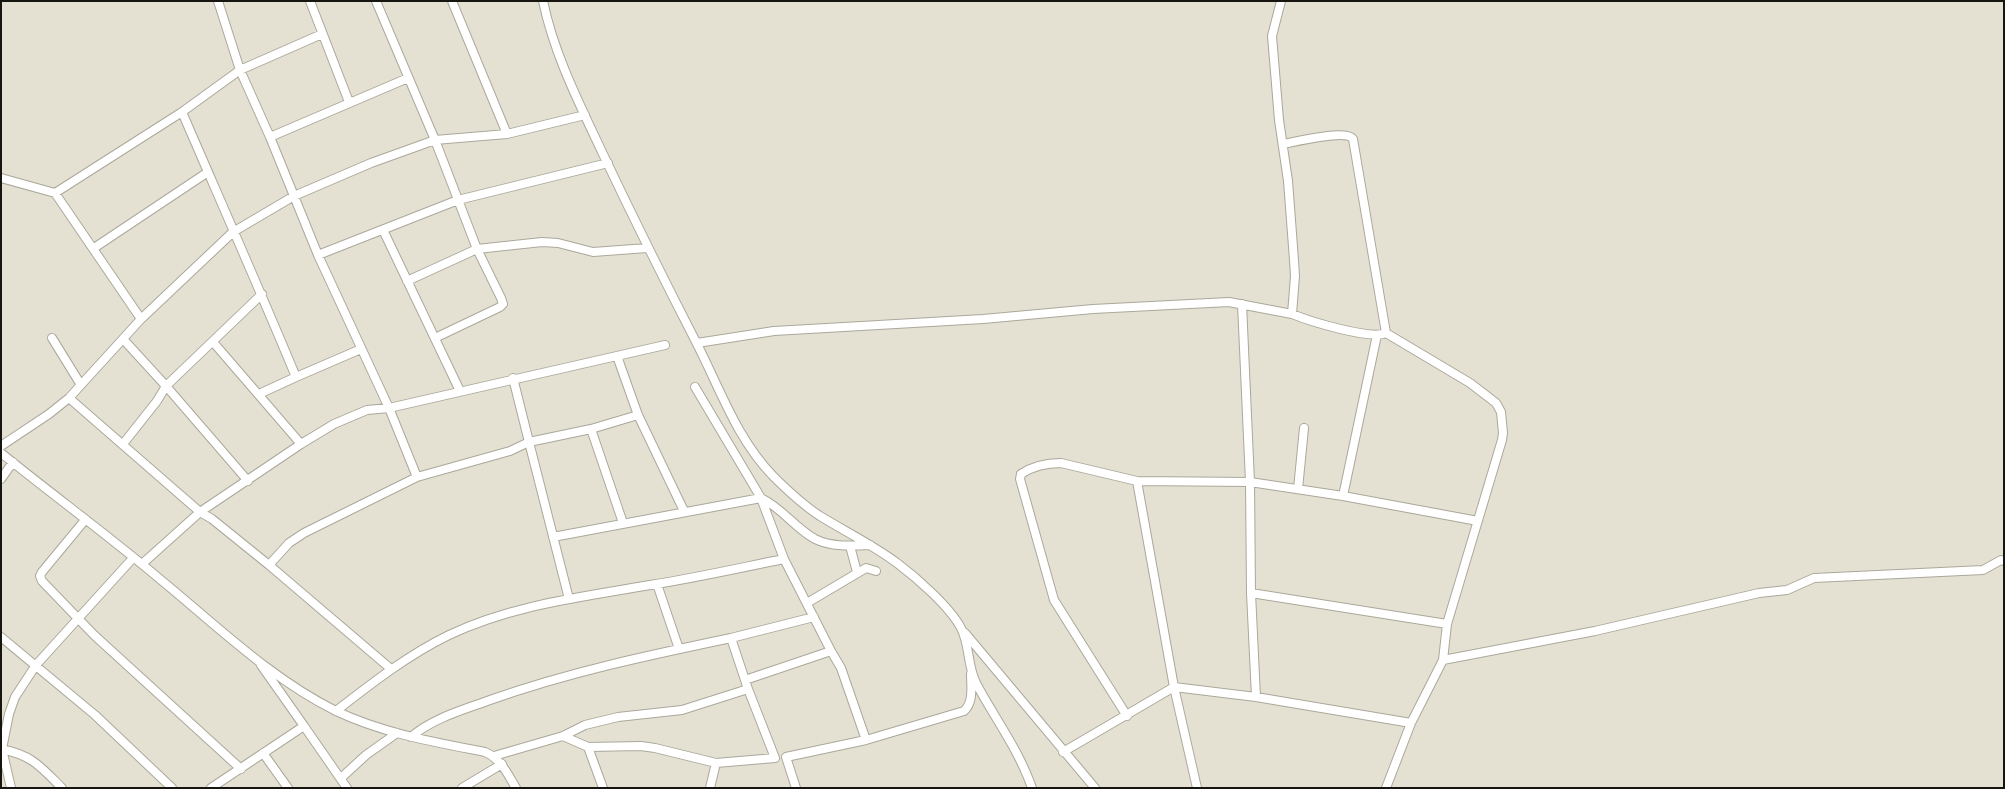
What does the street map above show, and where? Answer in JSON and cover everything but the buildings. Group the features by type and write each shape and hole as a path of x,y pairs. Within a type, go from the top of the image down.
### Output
{"street":[{"path":"218,1 240,70 270,137 318,255 389,408 417,477"},
{"path":"310,1 350,102"},
{"path":"376,1 477,249 503,304 435,338"},
{"path":"452,1 507,134"},
{"path":"543,1 555,47 647,248 697,343 736,424 758,458 794,495 817,514 870,545 897,563 922,584 948,611 1063,752 1095,788"},
{"path":"1281,1 1272,36 1288,181 1294,260 1295,276 1292,314"},
{"path":"55,193 182,112 240,70 322,34"},
{"path":"270,137 408,78"},
{"path":"182,112 233,232 262,294 296,377"},
{"path":"1,446 69,398 141,319 233,232 294,196 371,163 434,140 507,134 585,115"},
{"path":"1283,144 1347,135 1353,139 1386,333"},
{"path":"318,255 458,200 608,163"},
{"path":"94,248 208,172"},
{"path":"1,178 55,193 141,319"},
{"path":"383,230 460,391"},
{"path":"407,281 477,249 542,242 558,243 593,252 647,248"},
{"path":"123,444 158,401 166,386 262,294"},
{"path":"697,343 774,332 983,319 1093,309 1229,302 1292,314 1311,322 1377,335 1386,333 1470,382 1496,402 1501,412 1503,433 1447,624 1443,660 1411,722 1386,788"},
{"path":"1242,304 1250,482 1251,593 1256,697"},
{"path":"1343,496 1377,335"},
{"path":"52,338 81,385"},
{"path":"123,339 248,480"},
{"path":"213,342 301,444"},
{"path":"142,564 200,512 301,444 334,424 367,410 389,408 513,378 665,345"},
{"path":"259,394 361,349"},
{"path":"617,356 638,415 684,511"},
{"path":"513,378 569,599"},
{"path":"695,387 761,498 784,559 841,668 866,740"},
{"path":"69,398 200,512 212,519 269,565 391,669"},
{"path":"269,565 299,536 417,477 515,449 530,442 591,429 638,415"},
{"path":"1298,489 1304,428"},
{"path":"591,429 623,523"},
{"path":"515,449 531,452"},
{"path":"1,453 142,564 258,660 295,687 336,711 398,733 485,752 494,756 502,764 516,788"},
{"path":"1,479 13,462"},
{"path":"1127,716 1054,600 1020,480 1022,474 1029,469 1049,463 1061,462 1137,481 1250,482 1343,496 1478,521"},
{"path":"1137,481 1174,687 1197,788"},
{"path":"553,537 761,498 776,506 816,539 826,543 850,546 870,545"},
{"path":"84,520 40,576 42,581 94,635 241,769"},
{"path":"850,546 857,572"},
{"path":"11,788 2,749 9,714 15,697 36,664 132,558"},
{"path":"336,711 391,669 449,635 481,622 536,605 784,559"},
{"path":"1443,660 1595,632 1759,593 1787,590 1814,578 1983,570 2001,560 2004,561"},
{"path":"807,603 857,572 866,568 876,571"},
{"path":"657,584 679,649"},
{"path":"1251,593 1447,624"},
{"path":"411,737 433,722 533,685 618,662 731,638 814,616"},
{"path":"563,736 588,747 648,747 716,763 786,757 866,740 964,710 968,706 971,672 966,642 960,627"},
{"path":"1,638 36,664 95,715 172,788"},
{"path":"731,638 748,689 775,758"},
{"path":"746,680 831,650"},
{"path":"258,660 347,788"},
{"path":"971,672 1012,741 1032,788"},
{"path":"1063,752 1174,687 1256,697 1411,722"},
{"path":"494,756 563,736 585,726 630,715 682,710 748,689"},
{"path":"211,788 304,726"},
{"path":"341,778 366,755 398,733"},
{"path":"588,747 603,788"},
{"path":"2,749 20,752 28,756 62,788"},
{"path":"263,753 288,788"},
{"path":"786,757 796,788"},
{"path":"710,788 716,763"},
{"path":"462,788 502,764"}]}
